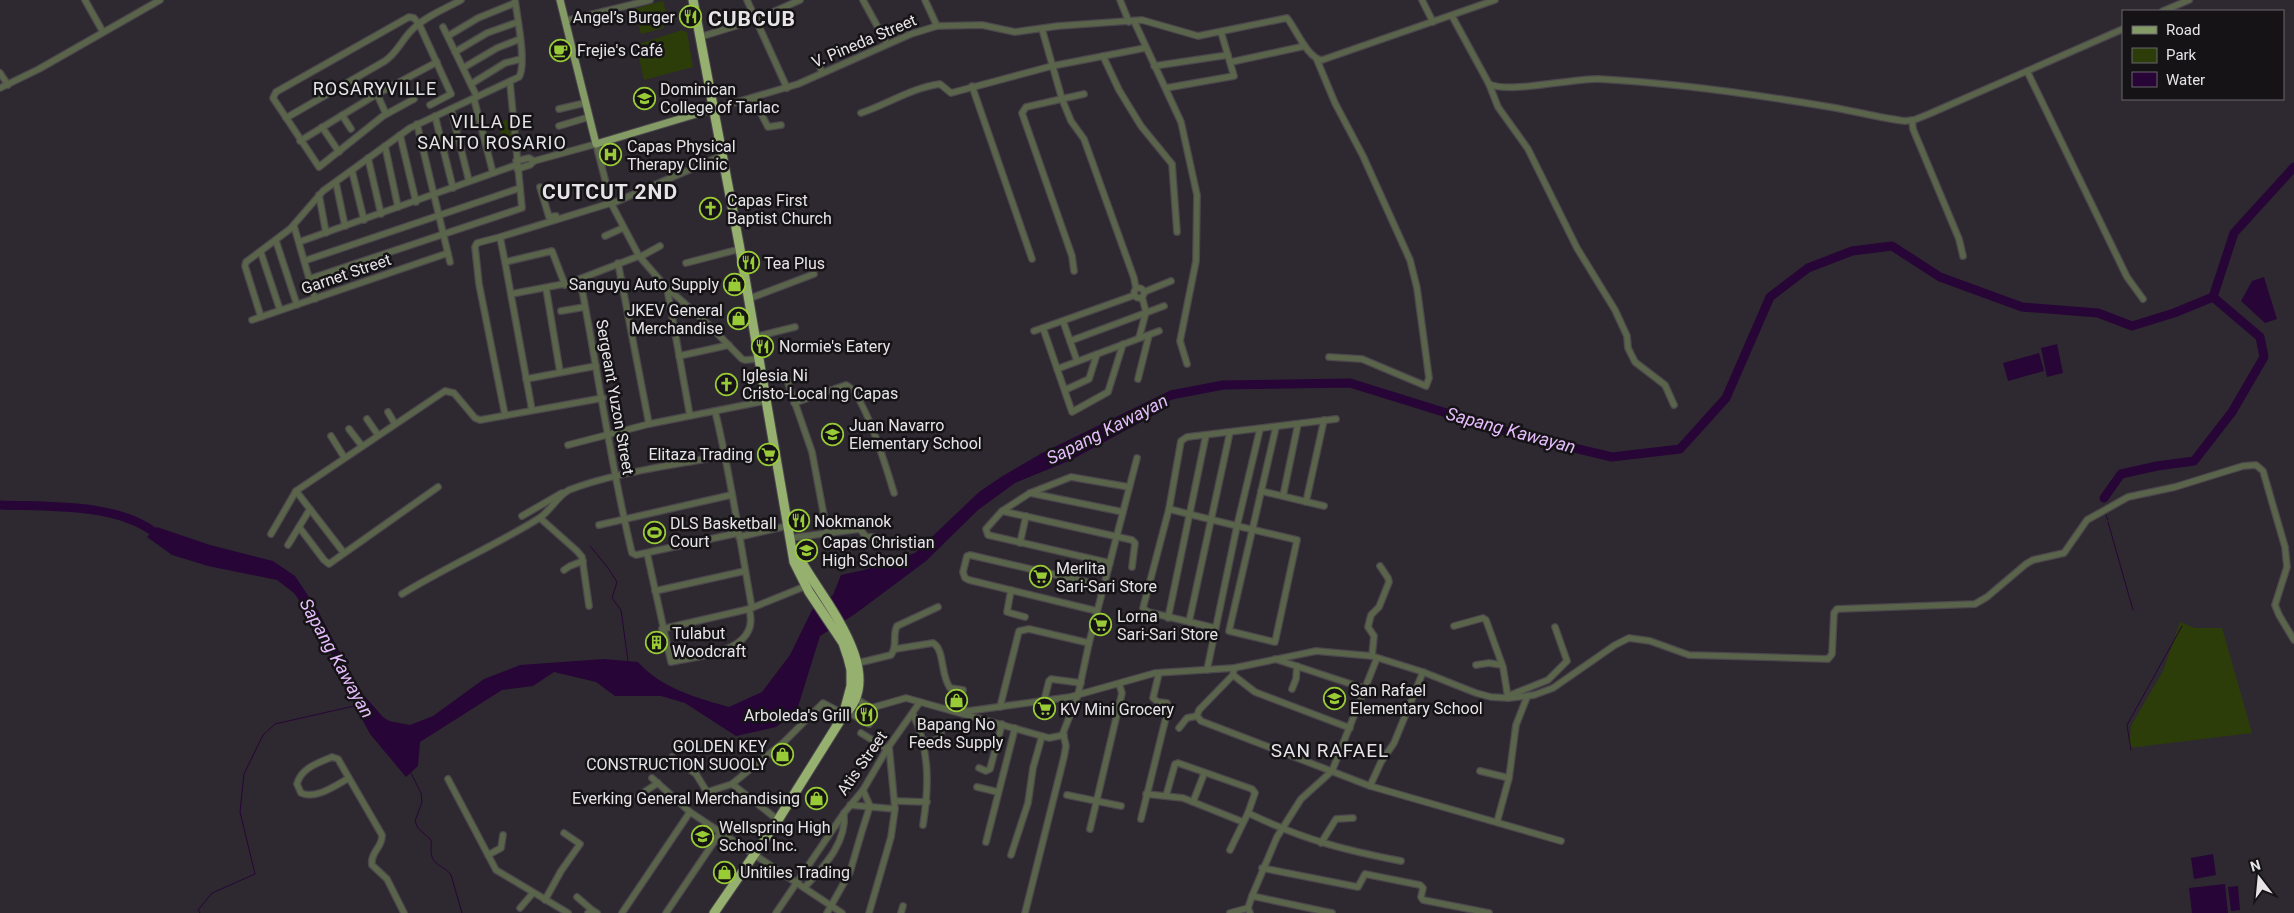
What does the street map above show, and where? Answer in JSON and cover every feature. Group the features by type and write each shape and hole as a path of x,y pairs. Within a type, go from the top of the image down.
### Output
{"highway":[{"path":"693,0 740,249 794,562 846,641 858,663 858,685 855,698 778,820 714,913"},
{"path":"845,713 851,686 851,670 846,641"}],"main road":[{"path":"560,0 596,144"},
{"name":"V. Pineda Street","path":"596,144 713,109"}],"street":[{"path":"85,0 103,32"},
{"path":"0,88 160,0"},
{"path":"286,118 385,61 395,54 412,30 419,24 460,0"},
{"path":"613,0 615,9"},
{"path":"565,21 650,0"},
{"path":"747,0 787,88"},
{"path":"700,37 755,20 800,0"},
{"path":"863,0 887,44"},
{"path":"925,0 937,26"},
{"path":"1120,0 1166,88 1183,129 1197,195 1196,261 1180,341 1187,364"},
{"path":"1422,0 1433,22"},
{"path":"1317,60 1335,57 1495,0"},
{"path":"2165,10 2189,0"},
{"path":"262,317 245,266 246,262 261,253 294,226 318,196 400,134 417,124 510,83 521,74 520,39 515,2 478,18 448,36"},
{"path":"1452,16 1489,84 1498,107 1528,149 1577,248 1614,310 1627,336 1628,348 1635,362 1665,385 1674,405"},
{"path":"414,99 386,114 318,167 273,98 276,92 405,18 414,18 419,24 451,94 430,105"},
{"name":"V. Pineda Street","path":"713,109 787,88 887,44 937,26 982,25 1014,32 1058,26 1148,21 1198,36 1287,18 1305,46 1317,60 1335,103 1363,156 1410,260 1416,279 1429,378 1426,386 1362,359 1329,357"},
{"path":"455,52 487,33 518,22"},
{"path":"443,27 476,98 493,172"},
{"path":"1042,29 1062,99 1071,121 1084,139 1146,312 1139,338"},
{"path":"1489,84 1496,87 1510,87 1589,79 1668,84 1830,107 1901,120 1912,120 2122,29"},
{"path":"1166,88 1232,78 1234,76 1222,32"},
{"path":"463,68 497,48 520,39"},
{"path":"1230,62 1305,46"},
{"path":"861,112 909,91 934,85 940,84 951,92 1052,66 1145,48"},
{"path":"1154,66 1228,55"},
{"path":"1102,56 1119,90 1138,121 1172,164 1177,232"},
{"path":"817,57 822,73"},
{"path":"471,84 505,63 521,58"},
{"path":"300,140 377,94 437,62"},
{"path":"2026,71 2127,276 2144,299"},
{"path":"0,73 8,85"},
{"path":"309,280 522,208 516,165 510,83"},
{"path":"972,86 1032,259"},
{"path":"377,94 386,114"},
{"path":"1074,271 1072,256 1022,113 1026,107 1084,94"},
{"path":"753,98 768,127 780,125"},
{"path":"559,109 586,103"},
{"path":"451,109 469,181"},
{"path":"342,115 351,129"},
{"path":"435,116 452,188"},
{"path":"559,126 589,117"},
{"path":"1912,120 1913,129 1959,239 1963,256"},
{"path":"417,124 450,262"},
{"path":"322,127 338,152"},
{"path":"400,134 416,202"},
{"path":"596,144 611,204 639,257 666,287 745,360 758,359"},
{"name":"V. Pineda Street","path":"298,242 416,202 516,165 529,158 534,161 596,144"},
{"path":"385,146 398,207"},
{"path":"506,414 481,291 475,247 477,243 611,204 721,156"},
{"path":"368,158 381,214"},
{"path":"352,171 364,220"},
{"path":"336,183 345,226"},
{"path":"540,187 549,217 558,216 560,218"},
{"path":"304,261 520,188"},
{"path":"318,196 326,232"},
{"path":"294,226 315,298"},
{"path":"605,236 622,228"},
{"path":"500,236 532,410"},
{"path":"276,241 297,305"},
{"path":"511,294 546,288 580,279 618,263 639,257 660,246"},
{"path":"686,263 740,249"},
{"path":"505,262 552,251 564,284"},
{"path":"261,253 280,310"},
{"name":"Garnet Street","path":"252,320 448,253"},
{"path":"618,263 650,424"},
{"path":"748,298 814,274"},
{"name":"Sergeant Yuzon Street","path":"580,279 603,398 615,477 632,554 636,556 647,553"},
{"path":"1034,331 1171,281"},
{"path":"666,287 690,416"},
{"path":"546,288 560,372"},
{"path":"1070,341 1164,306"},
{"path":"561,310 585,307"},
{"path":"1063,321 1077,361"},
{"path":"754,337 795,327"},
{"path":"1042,328 1072,412 1108,392 1123,344"},
{"path":"1057,369 1159,331"},
{"path":"1138,379 1149,335"},
{"path":"679,356 729,345"},
{"path":"1065,390 1089,379 1097,354"},
{"path":"526,379 596,366"},
{"path":"787,380 815,464 827,532"},
{"path":"794,403 846,386 851,388 878,443 894,493"},
{"path":"271,534 296,491 344,457 448,390 454,393 478,419 603,398"},
{"path":"568,445 650,424 765,401"},
{"path":"716,410 726,455 731,495 739,535 745,570 751,609 750,628 748,634 741,642 721,650 671,662 662,630 656,591 647,553 739,535 787,526"},
{"path":"388,412 395,424"},
{"path":"367,419 378,435"},
{"path":"1215,628 1168,618 1148,612 1144,608 1169,509 1181,441 1187,437 1336,419"},
{"path":"1306,502 1324,420"},
{"path":"1283,496 1298,424"},
{"path":"1169,509 1237,526 1252,529 1297,540 1274,642 1229,631 1252,529 1276,427"},
{"path":"349,429 362,446"},
{"path":"1207,670 1237,526 1260,429"},
{"path":"1189,622 1230,432"},
{"path":"1168,618 1206,435"},
{"path":"331,436 344,457"},
{"path":"522,516 566,492 615,477 726,455"},
{"path":"1025,913 1064,757 1066,746 1064,735 1078,695 1089,643 1137,458"},
{"path":"961,712 1078,695 1159,673 1234,668 1316,651 1375,657 1491,697 1526,697 1553,688 1615,645 1630,638 1656,642 1689,655 1828,658 1832,654 1834,613 1837,609 1975,604 1987,597 2026,564 2033,560 2064,553 2087,520 2128,498 2175,487 2243,466 2256,465 2263,471 2285,547 2287,567 2276,605 2278,615 2294,640"},
{"path":"1110,564 986,533 986,529 1002,511 1030,493 1071,477 1129,487"},
{"path":"299,527 329,564 438,487"},
{"path":"296,491 344,553"},
{"path":"1261,491 1324,506"},
{"path":"402,594 442,571 488,549 540,518 566,492"},
{"path":"1030,493 1123,512"},
{"path":"599,525 731,495"},
{"path":"288,545 310,509"},
{"path":"1002,511 1135,541 1132,567"},
{"path":"1020,542 1026,516"},
{"path":"540,518 577,551 583,561 589,606"},
{"path":"790,538 860,529 866,538 874,537 879,541"},
{"path":"1098,611 965,578 962,572 967,556 970,555 1104,586"},
{"path":"564,570 583,561"},
{"path":"1230,913 1249,910 1262,868 1282,829 1301,799 1332,771 1366,688 1375,657 1374,636 1368,627 1371,615 1379,607 1389,582 1380,566"},
{"path":"656,591 745,570"},
{"path":"662,630 751,609 810,588"},
{"path":"1011,590 1006,612 1025,617"},
{"path":"858,663 891,654 895,649 894,630 897,626 938,608"},
{"path":"1454,626 1484,618 1502,665 1508,697"},
{"path":"1508,697 1548,680 1567,661 1555,627"},
{"path":"1000,707 1019,631 1029,629 1089,643"},
{"path":"895,649 933,643 937,645 941,655 943,678 946,684 950,688 963,690"},
{"path":"1275,658 1366,688"},
{"path":"1476,665 1488,663 1502,665"},
{"path":"1292,689 1296,679 1297,666"},
{"path":"1197,716 1199,710 1233,675 1234,668"},
{"path":"1370,786 1380,762 1394,743 1423,672"},
{"path":"1141,819 1168,710 1167,703 1158,702 1153,698 1159,673"},
{"path":"1233,675 1255,692 1350,728"},
{"path":"1044,701 1048,681 1051,679 1081,683"},
{"path":"1090,829 1110,752 1122,694 1119,684"},
{"path":"1497,822 1509,778 1516,725 1526,697"},
{"path":"855,698 870,708 906,698 1048,738 1064,735"},
{"name":"Atis Street","path":"776,913 844,813 864,790 888,748 920,702"},
{"path":"672,757 696,774 708,792 732,784 784,742 823,703 869,724"},
{"path":"913,714 923,741 928,775 927,802 923,825"},
{"path":"1179,728 1187,718 1197,716"},
{"path":"1197,716 1201,721 1370,786 1561,842"},
{"path":"979,768 986,771 990,769 1002,724"},
{"path":"986,842 1015,728"},
{"path":"861,733 888,748 895,801 891,837 869,913"},
{"path":"923,741 937,740 941,733"},
{"path":"1011,855 1028,803 1033,768 1042,736"},
{"path":"349,778 323,791 310,795 301,793 298,784 299,777 306,770 332,757 338,759 349,778 382,835 380,844 373,854 372,865 387,879 404,913"},
{"path":"1166,796 1176,763 1252,789 1255,793 1248,813 1230,850"},
{"path":"1480,771 1509,778"},
{"path":"1193,802 1204,774"},
{"path":"652,778 690,812 842,913"},
{"path":"448,779 496,870 568,913"},
{"path":"638,796 658,783"},
{"path":"732,784 778,820"},
{"path":"978,787 998,792"},
{"path":"827,913 850,872 870,806 864,790"},
{"path":"1146,794 1183,798 1243,822"},
{"path":"1067,795 1121,806"},
{"path":"895,801 927,802"},
{"path":"850,805 895,809"},
{"path":"622,913 690,812"},
{"path":"805,887 834,852 843,835 844,813"},
{"path":"1248,813 1282,829 1321,843 1401,861"},
{"path":"1321,843 1336,818 1352,818"},
{"path":"545,900 561,871 580,844 564,833"},
{"path":"666,913 720,833"},
{"path":"488,855 501,848 503,835"},
{"path":"1262,868 1358,887 1365,874 1402,881 1422,886 1421,897 1423,900 1486,913"},
{"path":"520,908 533,893"},
{"path":"577,896 592,912"},
{"path":"1252,896 1332,913"},
{"path":"901,913 903,906"}],"green space":[{"path":"663,1 668,19 663,21 664,28 641,34 634,9"},
{"path":"682,30 687,32 693,67 644,80 636,45"},
{"path":"507,120 512,138 502,140 498,122"},
{"name":"DLS Basketball Court","path":"656,521 662,540 651,543 646,523"},
{"path":"2180,622 2195,628 2222,628 2252,733 2129,748 2131,726 2163,671"}],"water":[{"path":"2264,277 2277,319 2265,323 2241,301 2252,281"},
{"path":"2057,344 2063,373 2047,377 2041,348"},
{"path":"2039,353 2044,371 2008,381 2003,363"},
{"path":"1163,394 1167,408 1071,460 1015,483 978,510 926,561 855,614 820,636 797,710 776,727 736,736 685,703 661,696 615,696 596,682 554,672 533,686 502,690 420,742 418,766 406,777 370,734 355,706 337,662 326,647 323,635 294,593 277,580 208,566 172,555 147,537 157,527 210,545 273,561 295,576 317,609 360,691 383,717 389,721 410,725 433,716 484,679 520,665 604,659 638,662 657,679 680,691 729,707 762,692 790,655 812,610 833,595 841,575 864,570 915,553 979,492 1001,477 1042,453"},
{"path":"2213,854 2216,875 2194,879 2191,858"},
{"path":"2225,884 2228,913 2192,913 2189,888"},
{"path":"2238,886 2240,910 2231,911 2228,887"}],"waterway":[{"name":"Sapang Kawayan","path":"1155,404 1171,395 1223,385 1350,383 1511,433 1612,457 1680,449 1726,398 1770,297 1808,268 1852,251 1892,246 1940,277 2022,307 2098,313 2132,326 2174,313 2213,297 2234,233 2294,167"},
{"path":"2104,498 2121,474 2157,466 2194,461 2232,412 2264,357 2260,337 2213,297"},
{"name":"Sapang Kawayan","path":"0,505 63,507 107,513 128,518 146,527 162,539"},
{"path":"2106,515 2108,520"},
{"path":"2108,522 2133,610"},
{"path":"590,546 617,582 612,598 621,610 628,661"},
{"path":"2131,750 2127,725 2182,626"},
{"path":"200,913 198,910 212,893 255,874 240,812 244,774 263,735 275,724 354,706"},
{"path":"411,773 421,793 422,802 415,821 418,828 431,840 433,860 451,875 462,913"}],"place":[{"name":"Angel’s Burger","path":"691,17"},
{"name":"Frejie's Café","path":"561,50"},
{"name":"Dominican College of Tarlac","path":"644,98"},
{"name":"Capas Physical Therapy Clinic","path":"611,155"},
{"name":"Capas First Baptist Church","path":"711,209"},
{"name":"Tea Plus","path":"748,263"},
{"name":"Sanguyu Auto Supply","path":"735,284"},
{"name":"JKEV General Merchandise","path":"739,319"},
{"name":"Normie's Eatery","path":"763,346"},
{"name":"Iglesia Ni Cristo-Local ng Capas","path":"726,384"},
{"name":"Juan Navarro Elementary School","path":"833,434"},
{"name":"Elitaza Trading","path":"769,454"},
{"name":"Nokmanok","path":"798,521"},
{"name":"DLS Basketball Court","path":"654,532"},
{"name":"Capas Christian High School","path":"806,551"},
{"name":"Merlita Sari-Sari Store","path":"1040,577"},
{"name":"Lorna Sari-Sari Store","path":"1101,625"},
{"name":"Tulabut Woodcraft","path":"656,642"},
{"name":"San Rafael Elementary School","path":"1334,699"},
{"name":"Bapang No Feeds Supply","path":"956,700"},
{"name":"KV Mini Grocery","path":"1044,709"},
{"name":"Arboleda's Grill","path":"866,715"},
{"name":"GOLDEN KEY CONSTRUCTION SUOOLY","path":"783,755"},
{"name":"Everking General Merchandising","path":"816,798"},
{"name":"Wellspring High School Inc.","path":"703,836"},
{"name":"Unitiles Trading","path":"724,872"}],"district":[{"name":"CUBCUB","path":"752,19"},
{"name":"ROSARYVILLE","path":"375,88"},
{"name":"VILLA DE SANTO ROSARIO","path":"492,131"},
{"name":"CUTCUT 2ND","path":"610,192"},
{"name":"SAN RAFAEL","path":"1330,750"}]}
